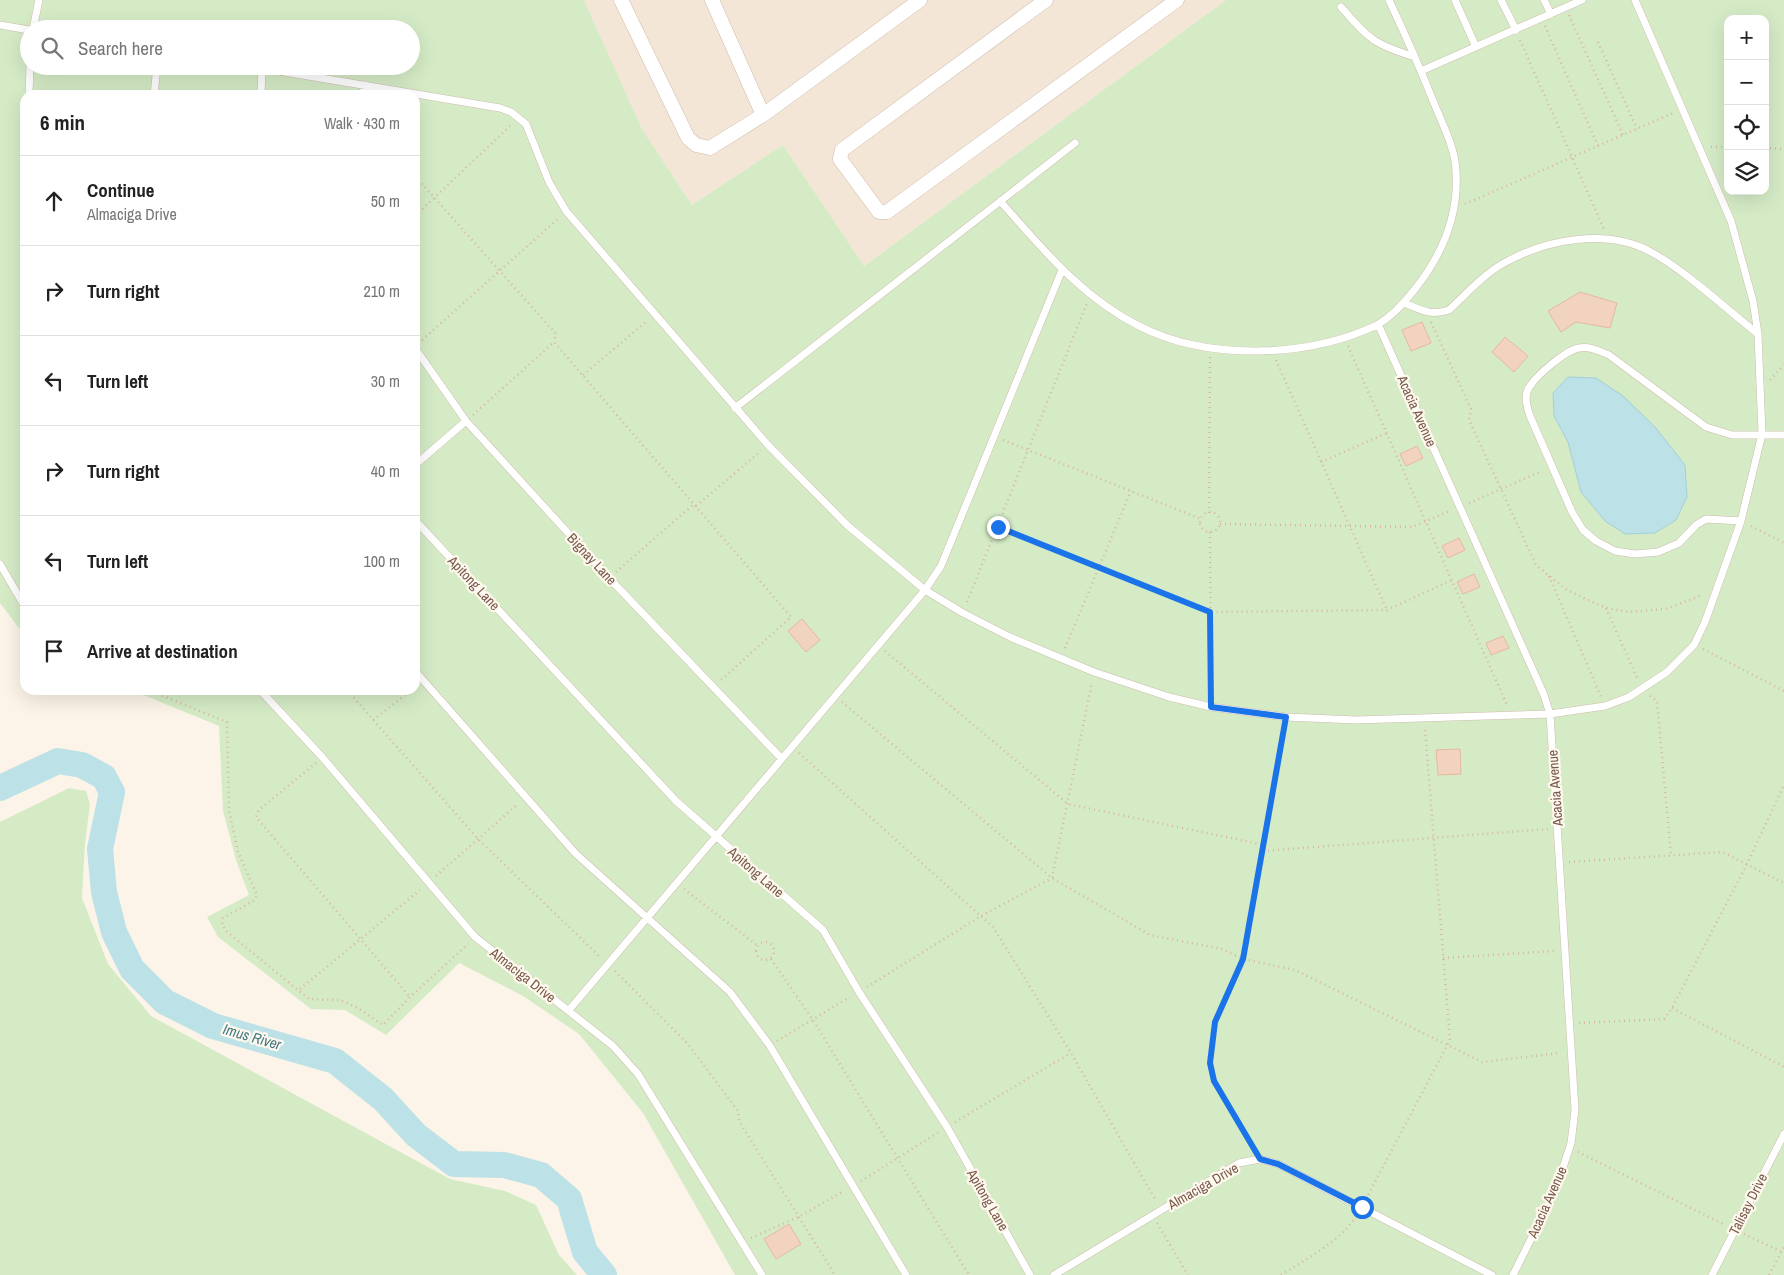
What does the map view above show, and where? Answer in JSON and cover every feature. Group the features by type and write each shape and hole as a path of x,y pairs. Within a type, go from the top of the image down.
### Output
{"street":[{"path":"620,0 688,138 696,145 710,148 763,115 920,0"},
{"path":"712,0 763,115"},
{"path":"1046,0 842,150 840,159 879,212 887,212 1177,0"}],"lane":[{"path":"35,20 39,0"},
{"path":"1000,201 1062,270 1090,296 1141,327 1166,337 1210,348 1252,352 1310,346 1378,324 1404,303 1443,248 1454,209 1456,171 1452,150 1421,71 1389,0"},
{"path":"1455,0 1476,47"},
{"path":"1501,0 1516,30"},
{"path":"1544,0 1551,14"},
{"path":"1421,71 1582,0"},
{"path":"420,94 500,108 526,124 549,182 566,211 768,446 848,526 925,590 963,613 1010,637 1094,672 1169,698 1211,707 1286,717 1356,720 1550,714 1605,706 1629,698 1667,672 1694,644 1718,588 1741,521 1762,434 1758,334 1753,301 1737,240 1699,146 1635,0"},
{"path":"1341,7 1367,37 1387,48 1415,57"},
{"path":"0,25 20,28"},
{"path":"30,75 30,90"},
{"path":"155,90 156,75"},
{"path":"261,90 262,75"},
{"path":"304,75 394,90"},
{"path":"363,90 364,85"},
{"path":"735,408 1075,143"},
{"path":"1404,303 1428,314 1438,314 1449,310 1503,263 1528,252 1579,240 1609,240 1631,244 1652,253 1758,334"},
{"path":"570,1010 925,590 941,566 1062,270"},
{"name":"Acacia Avenue","path":"1378,324 1544,695 1550,714 1576,1110 1570,1148 1556,1189 1513,1275"},
{"path":"1741,521 1706,518 1696,525 1679,543 1658,552 1635,554 1615,551 1596,541 1583,530 1572,512 1530,416 1526,401 1529,386 1565,353 1579,348 1593,348 1609,355 1706,427 1732,435 1784,435"},
{"name":"Bignay Lane","path":"420,354 466,421 609,578 782,759"},
{"path":"420,461 466,421"},
{"name":"Apitong Lane","path":"420,525 676,801 824,930 859,992 947,1127 1030,1275"},
{"path":"0,564 20,598"},
{"path":"420,677 576,854 730,992 770,1046 906,1275"},
{"name":"Almaciga Drive","path":"265,695 323,758 475,937 570,1010 613,1046 638,1074 762,1275"},
{"name":"Talisay Drive","path":"1712,1275 1784,1134"},
{"path":"1260,1159 1278,1164 1492,1275"},
{"name":"Almaciga Drive","path":"1054,1275 1239,1163 1260,1159"}],"path":[{"path":"1566,7 1622,135"},
{"path":"1541,18 1598,146"},
{"path":"1516,30 1609,240"},
{"path":"1598,42 1637,129"},
{"path":"1454,209 1683,109"},
{"path":"420,212 519,118"},
{"path":"1699,146 1724,147"},
{"path":"1769,148 1784,149"},
{"path":"420,182 556,334 554,342 466,421"},
{"path":"420,343 566,211"},
{"path":"963,613 1090,296"},
{"path":"1428,314 1471,409 1470,420 1536,565 1568,590 1606,608 1629,612 1665,609 1688,603 1718,588"},
{"path":"583,375 654,315"},
{"path":"1344,336 1512,715"},
{"path":"554,342 791,617 713,687"},
{"path":"1209,513 1210,348"},
{"path":"1271,350 1387,610"},
{"path":"1321,462 1387,433"},
{"path":"995,437 1201,518"},
{"path":"609,578 768,446"},
{"path":"1220,524 1412,527 1552,466"},
{"path":"1061,659 1131,491"},
{"path":"1209,513 1218,515 1220,524 1216,531 1210,532 1202,528 1201,518 1204,514 1209,513"},
{"path":"1741,521 1784,543"},
{"path":"998,527 1210,612 1387,610 1452,580"},
{"path":"1210,532 1211,707"},
{"path":"1548,576 1605,706"},
{"path":"1606,608 1642,690 1657,702 1671,855"},
{"path":"1694,644 1784,691"},
{"path":"878,646 1068,804 1264,845"},
{"path":"770,1046 981,916 1052,878 1094,672"},
{"path":"160,695 227,722 229,810 238,852 257,894 255,900 222,918 222,924 226,931 300,989 309,999 340,1000 358,1008 383,1025 410,997 475,937"},
{"path":"351,695 478,839 630,984 688,1044 738,1111 739,1121 835,1275"},
{"path":"373,720 406,695"},
{"path":"835,696 1052,878 1150,935 1222,949 1243,959 1295,970 1446,1046 1472,1058 1490,1063 1572,1051"},
{"path":"1260,1159 1211,1072 1215,1022 1243,959 1286,717"},
{"path":"1281,1275 1334,1241 1347,1230 1362,1207 1450,1040 1424,719"},
{"path":"792,747 993,927 1071,1053 1161,1210"},
{"path":"323,758 259,810 256,817 410,997"},
{"path":"1570,1023 1664,1019 1672,1008 1747,864 1784,785"},
{"path":"300,989 428,883 526,797"},
{"path":"1263,851 1557,828"},
{"path":"1560,863 1722,852 1784,883"},
{"path":"677,883 758,946"},
{"path":"763,942 772,945 774,950 771,959 765,961 760,959 756,951 763,942"},
{"path":"1443,958 1566,950"},
{"path":"771,959 813,1020 969,1275"},
{"path":"1672,1008 1784,1067"},
{"path":"743,1242 798,1217 853,1186 1071,1053"},
{"path":"1570,1148 1783,1253"},
{"path":"1153,1215 1188,1275"},
{"path":"1769,1275 1783,1253 1784,1247"}],"shaded area":[{"path":"584,0 1226,0 864,266 783,145 692,205 642,129"}],"green space":[{"path":"0,0 584,0 642,129 692,205 783,145 864,266 1226,0 1784,0 1784,1275 735,1275 643,1113 579,1034 523,996 459,963 386,1035 345,1010 311,1009 218,937 207,917 249,895 236,860 223,811 219,726 142,695 420,695 420,90 20,90 20,629 0,603"},
{"path":"69,788 86,791 90,804 85,844 82,898 108,964 151,1016 450,1179 505,1191 536,1205 559,1255 577,1275 0,1275 0,822"}],"water":[{"path":"1568,377 1596,378 1623,396 1655,427 1685,465 1687,497 1676,520 1655,533 1625,534 1605,521 1581,492 1568,442 1554,416 1553,393"}],"building":[{"path":"1580,292 1617,303 1610,328 1576,322 1561,332 1548,311"},
{"path":"1422,322 1431,343 1411,351 1402,330"},
{"path":"1505,337 1528,356 1514,372 1492,352"},
{"path":"1417,446 1423,458 1406,466 1400,454"},
{"path":"1459,538 1465,550 1448,558 1442,546"},
{"path":"1474,574 1480,587 1463,594 1457,582"},
{"path":"802,619 820,640 806,652 788,631"},
{"path":"1503,636 1509,648 1491,655 1486,643"},
{"path":"1460,749 1461,774 1438,775 1436,750"},
{"path":"789,1224 801,1244 776,1259 764,1239"}],"waterway":[{"name":"Imus River","path":"0,788 58,761 82,765 104,777 112,792 100,849 104,892 114,932 132,969 165,1002 213,1026 335,1061 383,1099 416,1135 454,1164 504,1165 541,1175 569,1199 585,1252 604,1275"}],"route":[{"path":"998,527 1210,612 1211,707 1286,717 1243,959 1215,1022 1210,1063 1211,1072 1214,1081 1260,1159 1278,1164 1362,1207"}]}
